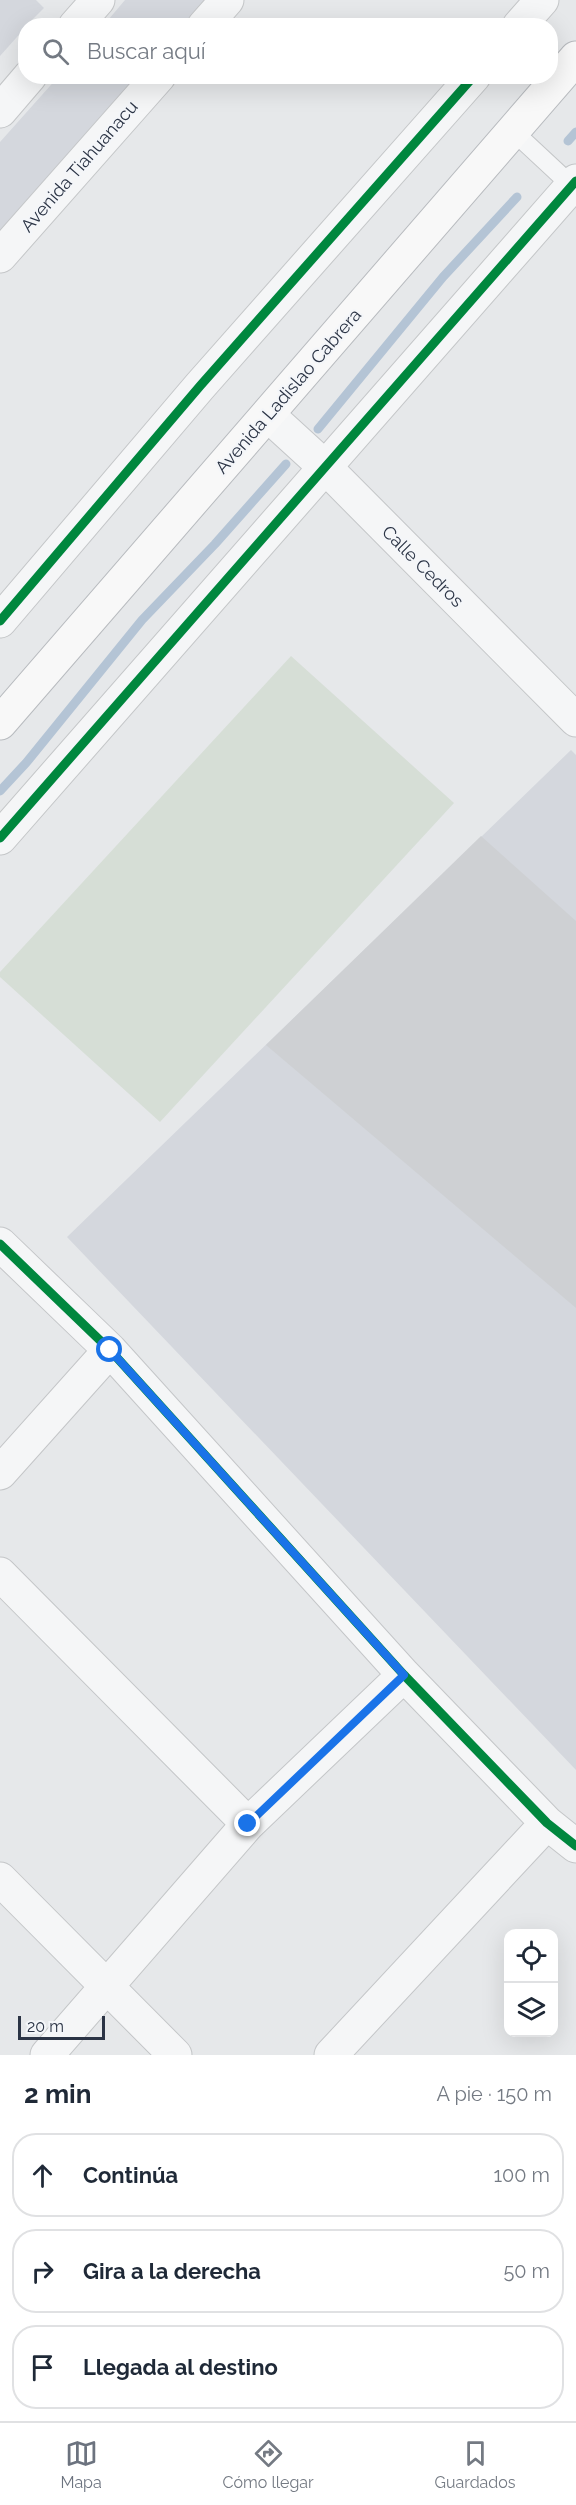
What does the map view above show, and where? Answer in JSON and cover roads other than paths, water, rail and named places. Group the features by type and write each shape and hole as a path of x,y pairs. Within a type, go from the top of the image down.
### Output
{"highway":[{"name":"Avenida Ladislao Cabrera","path":"558,79 576,58"},
{"name":"Avenida Ladislao Cabrera","path":"2,717 268,415 554,84"}],"street":[{"path":"82,18 98,0"},
{"path":"211,18 226,0"},
{"path":"526,18 542,0"},
{"path":"0,111 23,84"},
{"name":"Avenida Tiahuanacu","path":"0,256 152,84"},
{"path":"0,621 200,386 467,84"},
{"path":"0,838 575,185"},
{"name":"Calle Cedros","path":"268,415 326,468 576,720"},
{"path":"0,1244 110,1350 404,1675 547,1823 576,1846"},
{"path":"0,1473 110,1350"},
{"path":"0,1574 248,1824"},
{"path":"47,2055 248,1824 404,1675"},
{"path":"331,2055 547,1823"},
{"path":"0,1879 175,2055"}],"lane":[{"path":"513,131 575,185"}],"waterway":[{"path":"568,141 576,132"},
{"path":"318,429 443,277 517,197"},
{"path":"0,791 26,763 142,620 215,544 286,464"}]}
